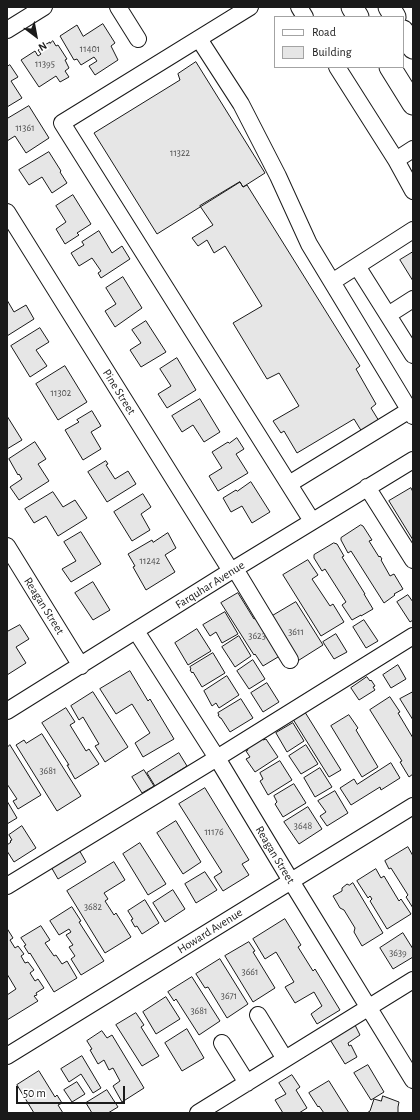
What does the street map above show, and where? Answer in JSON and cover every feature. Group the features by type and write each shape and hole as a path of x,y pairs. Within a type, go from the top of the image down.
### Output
{"main road":[{"path":"352,7 357,16"},
{"path":"389,7 394,16"},
{"path":"404,33 413,48"},
{"path":"391,68 413,104"}],"street":[{"path":"7,30 44,7"},
{"path":"118,7 138,40"},
{"path":"250,7 62,123 312,521"},
{"path":"299,7 304,16"},
{"path":"199,39 241,104 278,176 309,244 412,411 289,484"},
{"path":"338,68 396,160 413,191"},
{"path":"396,160 413,149"},
{"name":"Pine Street","path":"7,212 290,660"},
{"path":"332,282 413,230"},
{"path":"357,266 413,355"},
{"path":"388,315 413,299"},
{"name":"Farquhar Avenue","path":"7,711 312,521 413,460"},
{"path":"367,488 413,560"},
{"name":"Reagan Street","path":"7,546 80,666"},
{"name":"Reagan Street","path":"136,631 217,758 413,1080"},
{"path":"7,886 413,636"},
{"name":"Howard Avenue","path":"7,1056 413,806"},
{"path":"198,1113 413,980"},
{"path":"258,1015 285,1060"},
{"path":"222,1043 247,1083"}],"building":[{"path":"103,24 115,43 111,46 118,60 95,75 89,66 97,61 94,57 81,65 77,59 74,60 60,36 77,25 83,36"},
{"path":"53,41 56,46 58,45 67,59 65,60 69,68 65,71 69,77 60,82 56,76 39,87 21,60 35,51 38,56 41,54 38,50 41,49 41,47"},
{"path":"196,62 265,173 243,187 240,182 157,234 94,133 180,80 178,74"},
{"path":"10,65 18,77 11,81 22,98 7,107 7,67"},
{"path":"29,106 49,138 26,153 15,136 7,141 7,119"},
{"path":"49,152 67,183 52,193 42,177 29,185 19,170"},
{"path":"240,182 243,187 247,185 360,366 356,369 376,404 371,408 379,421 362,432 354,419 297,453 284,431 281,433 273,421 299,406 279,373 267,379 233,323 262,306 225,246 214,253 207,240 198,246 192,238 213,225 200,206"},
{"path":"73,195 91,224 77,233 79,235 65,244 56,229 66,222 56,206"},
{"path":"99,231 112,253 122,246 130,259 101,278 98,273 101,271 92,258 79,266 71,253 84,245 82,242"},
{"path":"413,252 413,281 400,260"},
{"path":"123,277 142,308 115,327 105,311 116,304 106,288"},
{"path":"7,300 14,312 26,305 34,319 7,336"},
{"path":"146,321 166,352 141,367 130,350 141,343 132,330"},
{"path":"40,328 49,342 36,350 47,366 30,377 11,346"},
{"path":"177,358 196,390 167,408 158,394 171,386 160,369"},
{"path":"65,366 87,402 58,420 36,384"},
{"path":"200,399 220,432 204,442 193,425 182,432 172,416"},
{"path":"92,411 101,426 91,432 101,449 83,460 65,430 79,422 77,420"},
{"path":"7,416 22,440 7,449"},
{"path":"237,438 244,449 236,454 248,473 218,491 209,476 222,468 212,452"},
{"path":"35,442 46,459 38,464 49,481 19,500 10,487 22,479 9,459"},
{"path":"106,461 108,464 106,465 115,479 128,471 136,484 107,502 88,472"},
{"path":"251,482 270,512 252,523 242,506 231,512 223,498"},
{"path":"411,488 413,492 413,540 389,501"},
{"path":"53,492 63,507 75,500 87,518 58,536 46,516 34,523 25,509"},
{"path":"143,494 151,507 141,514 150,530 132,541 114,512"},
{"path":"361,525 372,540 369,541 379,557 380,556 382,559 381,560 390,576 394,574 403,589 394,594 395,595 384,603 351,551 348,553 341,540 341,538"},
{"path":"81,532 101,564 71,582 62,569 76,561 64,542"},
{"path":"168,533 176,548 165,555 175,572 146,590 133,567 135,566 128,554 152,540 153,542"},
{"path":"334,543 337,544 344,556 342,557 373,609 352,620 342,605 346,602 325,569 322,571 314,558 314,555"},
{"path":"308,560 318,575 312,579 330,606 333,604 344,622 321,636 283,575"},
{"path":"93,582 110,610 93,620 75,593"},
{"path":"238,593 254,619 259,616 283,654 263,666 255,654 254,655 221,603"},
{"path":"408,595 413,602 413,620 410,622 397,602"},
{"path":"296,602 323,645 296,662 269,618"},
{"path":"225,612 238,634 222,643 216,632 210,636 203,625"},
{"path":"364,620 378,641 366,648 353,627"},
{"path":"20,625 29,639 16,647 26,663 7,675 7,632"},
{"path":"197,629 211,651 188,665 175,643"},
{"path":"336,634 347,652 334,659 323,642"},
{"path":"239,636 251,656 235,667 222,647"},
{"path":"213,653 225,673 202,687 193,672 192,673 190,670 190,667"},
{"path":"253,660 265,679 249,689 237,671"},
{"path":"398,665 406,679 391,688 383,675"},
{"path":"130,671 148,701 150,699 174,739 143,757 135,743 150,733 132,704 116,714 100,689"},
{"path":"227,676 239,695 219,708 216,703 212,706 204,691"},
{"path":"367,677 375,686 373,687 375,690 359,700 351,688"},
{"path":"267,683 279,702 263,712 251,693"},
{"path":"93,692 128,747 105,762 95,746 99,744 83,717 79,720 71,706"},
{"path":"413,692 413,720 400,699"},
{"path":"390,697 400,712 398,713 413,738 413,774 409,777 400,762 402,761 370,710"},
{"path":"241,699 253,718 230,732 218,713"},
{"path":"66,708 75,722 70,725 86,751 89,749 99,764 75,779 67,765 69,765 42,723"},
{"path":"303,709 341,770 329,777 291,716"},
{"path":"349,715 358,728 356,730 378,767 362,777 331,726"},
{"path":"293,723 304,741 287,752 276,733"},
{"path":"42,734 81,796 57,811 16,745 24,740 26,743"},
{"path":"262,738 263,740 266,739 278,757 255,772 246,759 250,757 246,751 248,750 246,747"},
{"path":"10,745 41,795 18,809 13,801 17,799 7,784 7,748"},
{"path":"306,745 318,764 301,774 289,756"},
{"path":"179,753 187,766 155,786 147,773"},
{"path":"280,761 292,780 268,795 260,781 263,779 260,773"},
{"path":"391,763 400,778 381,790 380,787 351,805 340,788 354,779 357,784"},
{"path":"320,768 332,787 315,797 304,778"},
{"path":"144,770 154,786 142,793 132,777"},
{"path":"294,784 306,803 283,817 275,804 277,802 274,796"},
{"path":"205,788 249,860 242,864 249,875 223,891 214,877 222,872 179,804"},
{"path":"335,791 348,813 327,826 320,816 326,812 318,801"},
{"path":"7,801 17,818 7,824"},
{"path":"308,807 322,829 299,844 284,822"},
{"path":"176,821 201,862 183,874 157,833"},
{"path":"22,826 36,848 14,862 7,851 7,845 12,840 9,835"},
{"path":"140,843 166,884 148,895 123,854"},
{"path":"408,847 413,856 413,908 406,897 408,895 385,861"},
{"path":"78,848 86,862 58,879 50,865"},
{"path":"114,862 125,880 104,893 108,899 105,901 114,915 116,913 131,937 105,953 67,891"},
{"path":"376,869 381,878 384,876 399,901 401,899 411,914 387,929 370,901 372,899 370,896 368,898 357,881"},
{"path":"205,872 217,890 196,903 185,884"},
{"path":"353,883 383,933 362,946 354,932 355,928 333,896 342,891 342,888 347,884 349,885"},
{"path":"173,890 185,909 165,922 153,903"},
{"path":"145,900 159,923 142,934 137,926 135,927 131,920 133,919 128,911"},
{"path":"72,907 81,921 79,922 104,961 81,975 71,959 75,956 69,947 73,945 66,935 71,932 69,929 59,935 50,921"},
{"path":"285,919 301,945 298,947 313,971 315,969 340,1010 317,1024 311,1014 322,1006 314,992 295,1003 285,987 294,982 276,952 265,959 253,939"},
{"path":"41,926 50,940 45,943 54,956 56,955 62,964 67,961 77,978 54,992 30,953 29,954 24,946 26,945 21,938"},
{"path":"8,930 13,938 10,940 15,948 18,946 24,954 21,956 25,963 28,962 34,970 30,973 35,981 38,979 44,988 34,996 38,1001 7,1020 7,995 16,989 7,974"},
{"path":"403,933 413,949 413,957 393,969 380,948"},
{"path":"249,942 255,951 253,952 275,988 253,1002 225,956"},
{"path":"220,959 248,1004 227,1018 208,987 205,988 196,974"},
{"path":"192,977 220,1021 199,1035 176,999 174,1001 168,992"},
{"path":"166,997 180,1019 156,1034 143,1012"},
{"path":"136,1013 144,1025 141,1027 159,1056 142,1066 116,1025"},
{"path":"354,1023 360,1035 348,1043 349,1046 351,1045 357,1057 345,1064 329,1038"},
{"path":"187,1029 204,1058 182,1071 165,1043"},
{"path":"102,1031 107,1038 112,1035 144,1088 122,1102 113,1086 120,1081 113,1068 109,1070 104,1060 98,1064 87,1041"},
{"path":"82,1056 101,1088 93,1093 81,1074 69,1082 61,1069"},
{"path":"368,1065 384,1092 371,1100 354,1073"},
{"path":"39,1071 55,1097 57,1095 62,1103 58,1105 63,1113 34,1113 17,1085"},
{"path":"292,1075 300,1087 296,1090 307,1108 299,1113 283,1113 275,1100 286,1094 279,1083"},
{"path":"329,1081 349,1113 324,1113 309,1093"},
{"path":"77,1082 85,1094 72,1102 64,1090"},
{"path":"107,1090 118,1107 108,1113 92,1113 86,1103"},
{"path":"383,1096 399,1102 398,1113 367,1113 370,1111 374,1099 381,1101"}]}
